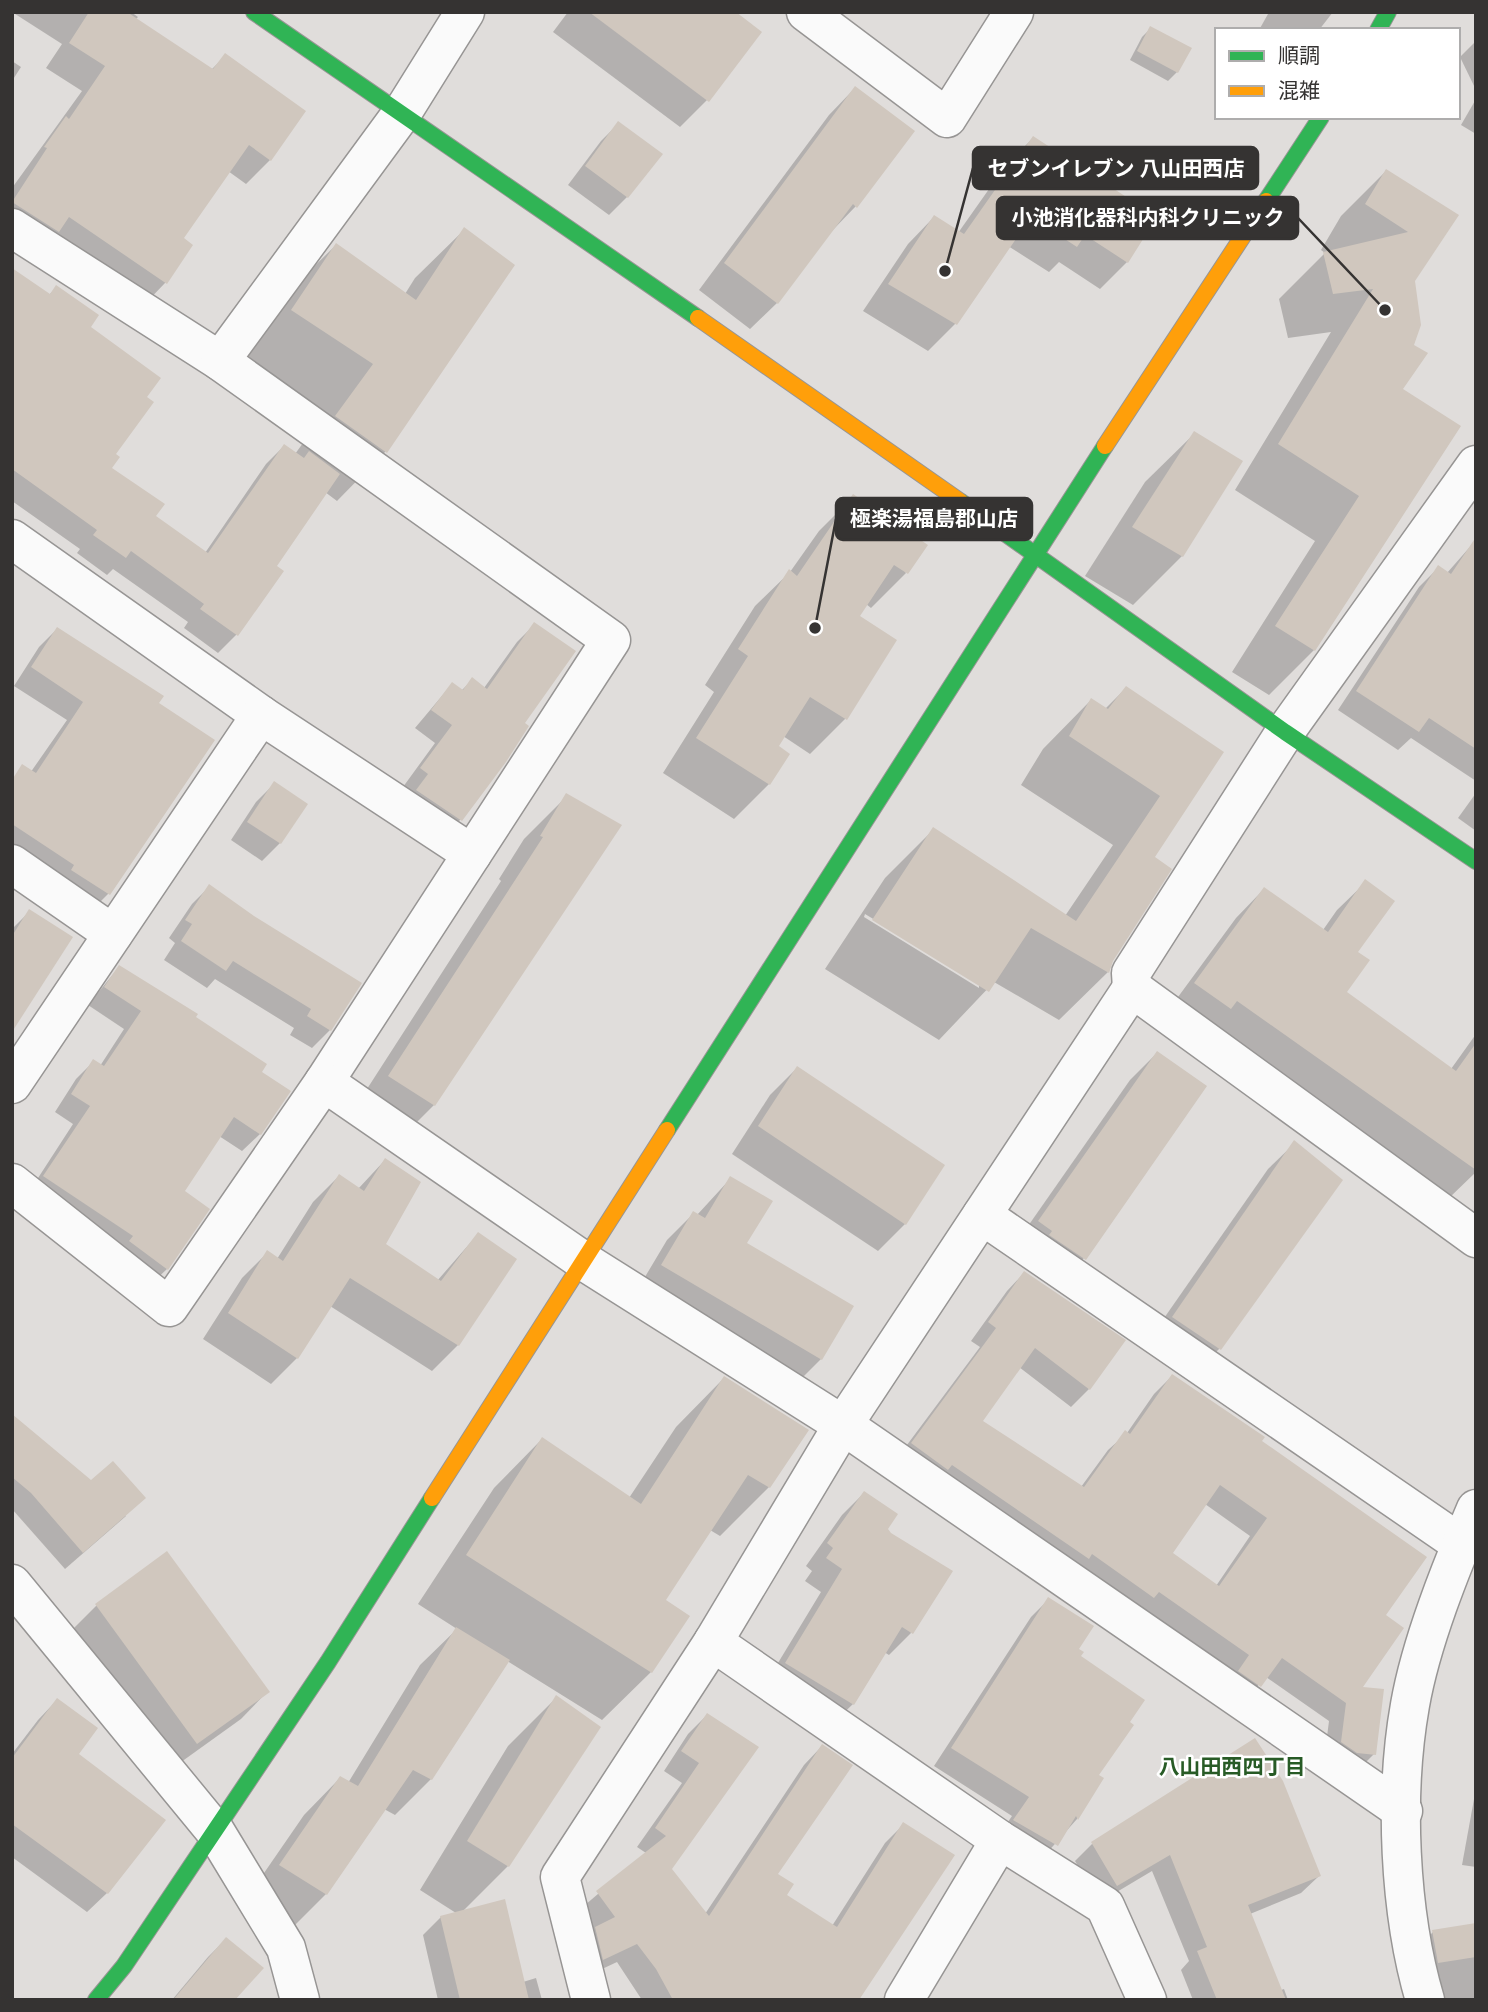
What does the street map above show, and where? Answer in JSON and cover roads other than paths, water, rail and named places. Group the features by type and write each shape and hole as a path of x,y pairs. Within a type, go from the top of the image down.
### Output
{"street":[{"path":"254,12 1035,552 1285,732 1476,861"},
{"path":"220,361 402,113 465,12"},
{"path":"806,12 947,118 1014,12"},
{"path":"1379,28 1388,12"},
{"path":"96,2000 124,1966 328,1662 1035,552 1320,119"},
{"path":"12,228 220,361 611,640 324,1082 169,1307 12,1183"},
{"path":"591,2000 559,1877 713,1642 843,1425 1132,988 1131,973 1285,732 1473,474"},
{"path":"12,538 261,715 472,854"},
{"path":"12,1084 261,715"},
{"path":"12,864 113,934"},
{"path":"1132,988 1476,1238"},
{"path":"324,1082 585,1262 843,1425 1403,1811"},
{"path":"982,1215 1461,1544"},
{"path":"1425,2000 1409,1928 1403,1811 1410,1704 1461,1544 1476,1508"},
{"path":"12,1584 215,1831 286,1948 300,2000"},
{"path":"713,1642 1000,1840 1105,1906 1147,2000"},
{"path":"904,2000 1000,1840"}],"place":[{"name":"セブンイレブン 八山田西店","path":"945,271"},
{"name":"小池消化器科内科クリニック","path":"1385,310"},
{"name":"極楽湯福島郡山店","path":"815,628"}],"district":[{"name":"八山田西四丁目","path":"1232,1767"}]}
